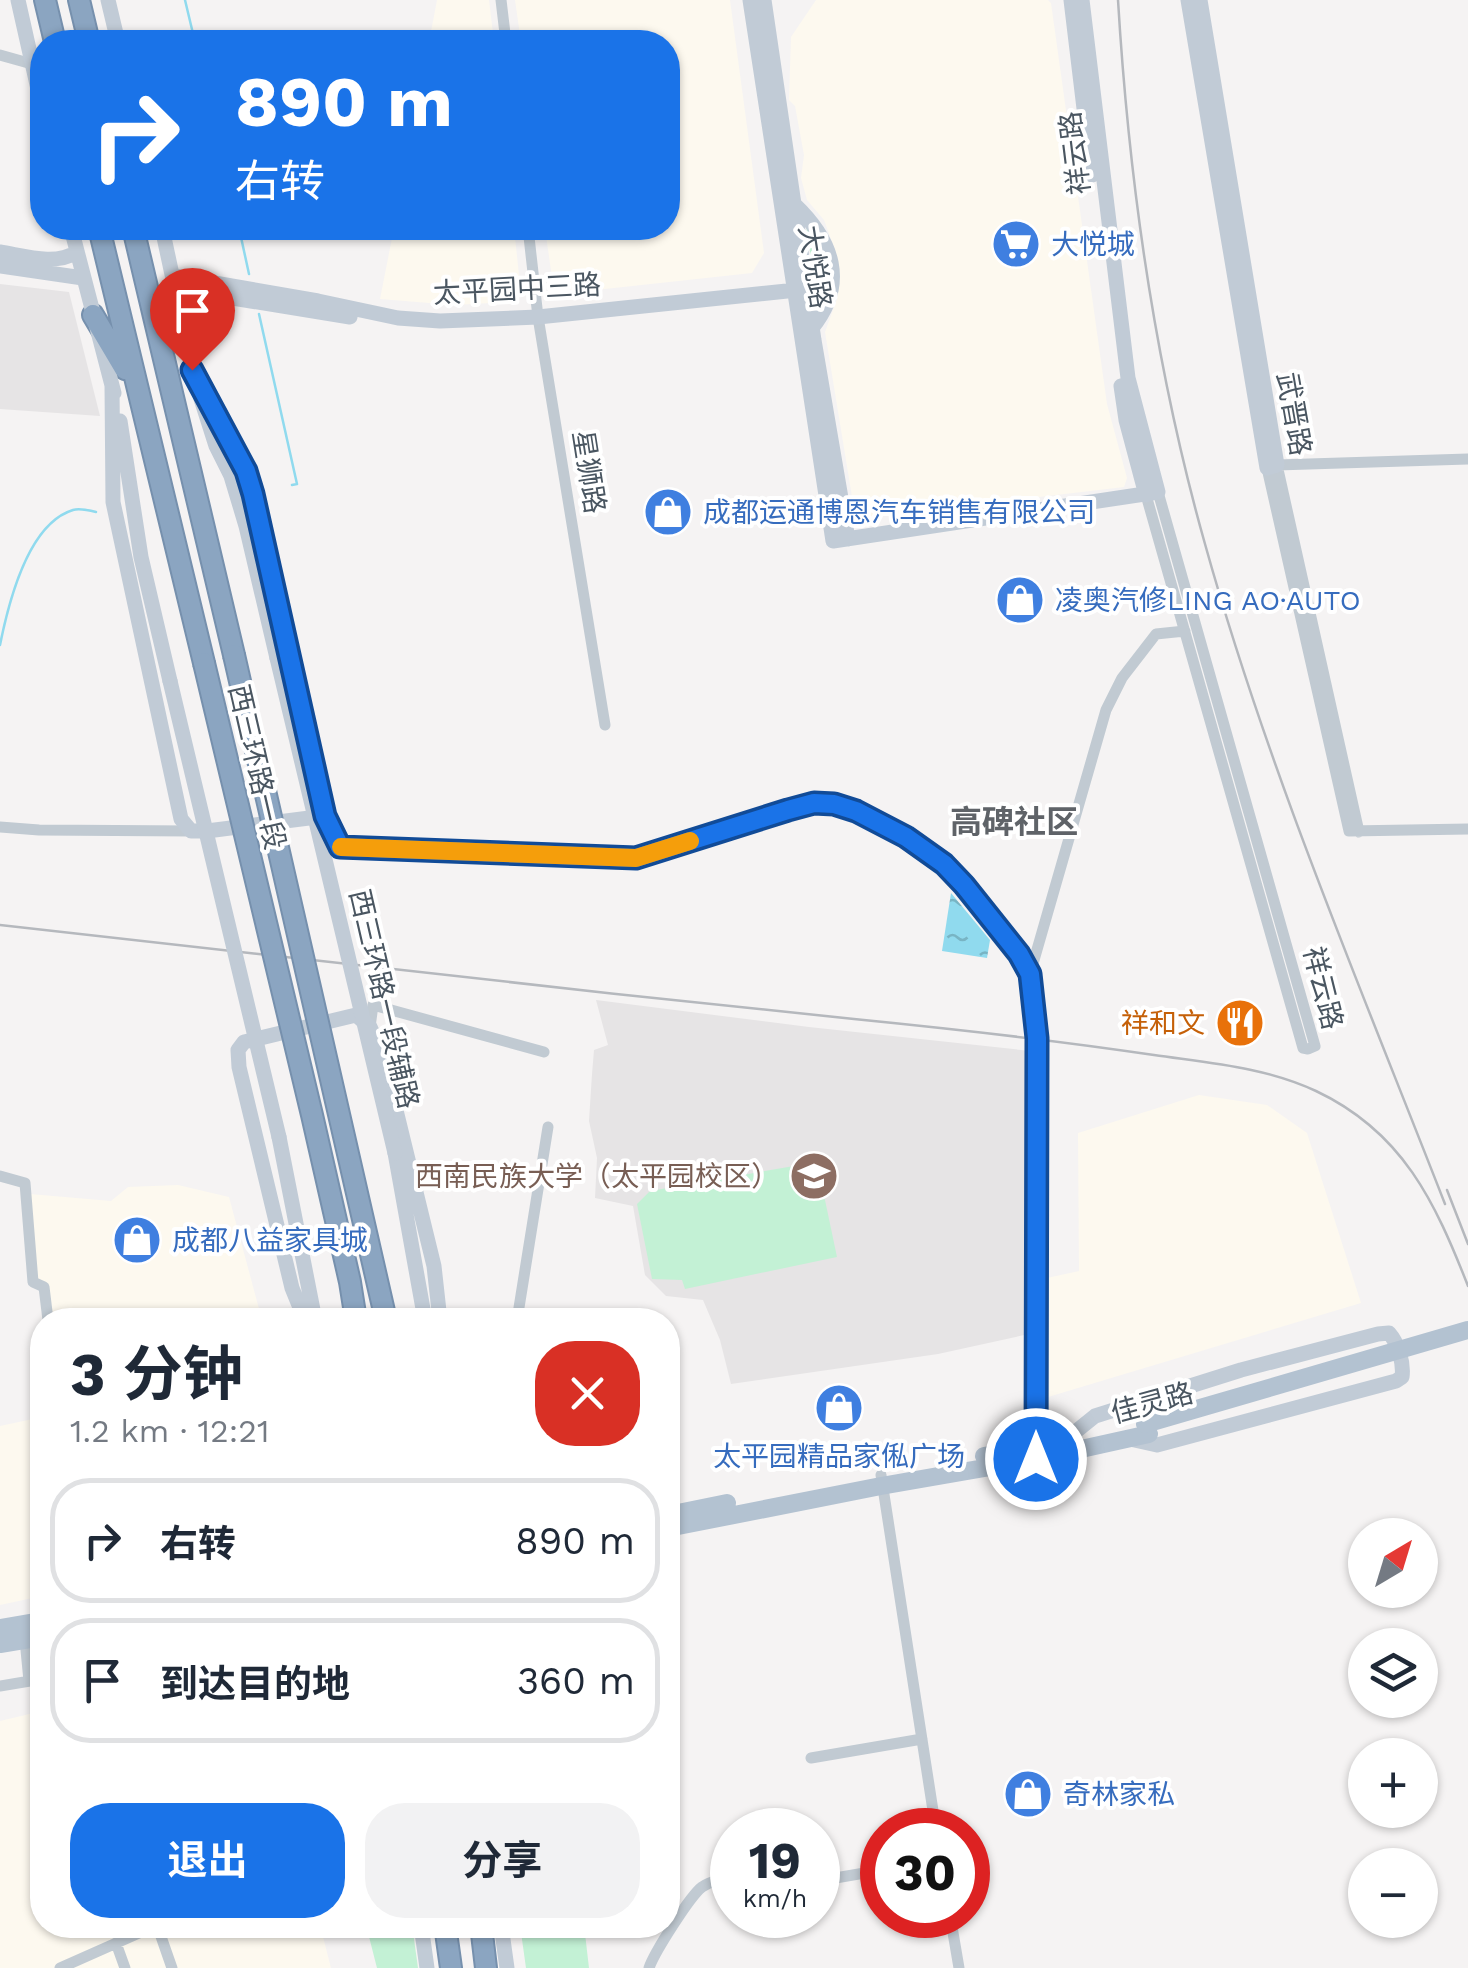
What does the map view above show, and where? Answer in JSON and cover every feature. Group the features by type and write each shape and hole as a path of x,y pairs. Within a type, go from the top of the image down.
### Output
{"highway":[{"path":"45,0 52,30"},
{"path":"79,0 86,30"},
{"path":"89,30 92,0"},
{"name":"西三环路一段","path":"102,240 354,1308"},
{"name":"西三环路一段","path":"136,240 383,1308"},
{"path":"94,315 137,389"},
{"path":"448,1938 451,1968"},
{"path":"483,1938 486,1968"}],"main road":[{"name":"佳灵路","path":"680,1513 1130,1439 1147,1429 1468,1330"},
{"name":"佳灵路","path":"1036,1452 1064,1441 1147,1429 1468,1341"},
{"name":"佳灵路","path":"680,1525 881,1480"},
{"path":"0,1628 30,1624"},
{"path":"0,1644 30,1640"}],"street":[{"path":"18,0 30,55"},
{"path":"108,0 115,30"},
{"path":"502,0 505,30"},
{"name":"大悦路","path":"750,0 840,540"},
{"path":"764,0 794,204 800,294 812,328 840,540 1152,494"},
{"name":"祥云路","path":"1071,0 1126,420 1152,494 1314,1046 1308,1050 1303,1048 1185,631 1152,494 1128,378 1082,0"},
{"name":"武晋路","path":"1188,0 1272,466 1354,831 1468,829"},
{"name":"武晋路","path":"1200,0 1272,466"},
{"path":"0,56 30,64"},
{"path":"794,204 824,240 831,264 832,291 826,311 812,328"},
{"path":"74,240 112,385 141,557 279,1137 313,1308"},
{"name":"西三环路一段辅路","path":"165,240 206,420 231,476 246,526 394,1152 423,1308"},
{"name":"星狮路","path":"529,240 539,321 606,725"},
{"path":"0,252 52,260 77,252"},
{"path":"0,266 84,278"},
{"name":"太平园中三路","path":"175,282 318,300 398,318 440,322 539,321 800,294"},
{"path":"192,370 246,471 325,816 340,847 636,858 788,810 814,803 834,804 906,837 944,864 1019,954 1030,974"},
{"path":"112,385 113,502 182,819 192,830"},
{"path":"1272,466 1468,458"},
{"path":"1036,1452 1037,1038 1030,974 1106,710 1122,678 1156,634 1185,631"},
{"path":"0,828 207,832 325,816"},
{"path":"370,1028 373,1005 544,1052"},
{"path":"300,1308 292,1288 238,1050 244,1042 356,1015 370,1028 382,1057 434,1266 439,1308"},
{"path":"519,1308 548,1127"},
{"path":"0,1176 25,1183 33,1282 44,1287 47,1308"},
{"path":"1064,1441 1095,1416 1241,1370 1378,1334 1389,1333 1394,1339 1403,1370 1396,1381 1157,1444 1130,1439"},
{"path":"881,1480 933,1808"},
{"path":"0,1686 28,1682 30,1668"},
{"path":"811,1758 922,1740"},
{"path":"680,1915 698,1889 710,1882"},
{"path":"60,1968 127,1938"},
{"path":"162,1938 172,1968"},
{"path":"424,1938 427,1968"},
{"path":"503,1938 507,1968"},
{"path":"649,1968 664,1938"},
{"path":"954,1938 959,1968"},
{"path":"116,1943 125,1968"}],"shaded area":[{"path":"437,0 489,0 493,30 431,30"},
{"path":"515,0 730,0 764,253 752,273 568,293 552,278 547,240 680,240 680,30 519,30"},
{"path":"816,0 1051,3 1107,404 1127,478 1124,487 869,517 853,503 825,332 837,299 836,253 824,220 807,200 801,178 804,155 795,106 789,100 791,37"},
{"path":"392,240 515,240 520,284 509,302 454,305 380,299"},
{"path":"0,284 69,292 100,416 0,409"},
{"name":"西南民族大学（太平园校区）","path":"596,1000 1031,1051 1033,1195 1029,1334 938,1354 731,1384 720,1340 703,1300 666,1296 645,1275 633,1206 595,1198 597,1158 589,1121 594,1050 608,1045"},
{"path":"1199,1095 1267,1105 1307,1133 1361,1303 1048,1397 1047,1278 1079,1271 1078,1133"},
{"name":"成都八益家具城","path":"178,1185 229,1197 259,1308 46,1308 36,1279 30,1194 111,1201 128,1187"},
{"path":"30,1420 30,1599 0,1605 0,1426"},
{"path":"30,1714 30,1938 323,1938 331,1968 0,1968 0,1721"}],"green space":[{"path":"806,225 825,266 819,311"},
{"path":"817,1162 837,1257 685,1289 682,1280 652,1279 637,1204 650,1191"},
{"path":"369,1938 414,1938 418,1968 377,1968"},
{"path":"522,1938 586,1938 589,1968 526,1968"}],"water":[{"path":"951,893 990,940 987,958 942,951"}],"waterway":[{"path":"185,0 192,30"},
{"path":"242,240 249,274"},
{"path":"259,314 297,484 292,485"},
{"path":"0,645 22,568 43,531 73,510 96,512"}],"railway":[{"path":"1118,0 1129,137 1147,274 1172,410 1205,544 1286,795 1445,1204"},
{"path":"0,925 1004,1035 1257,1071 1297,1083 1346,1108 1394,1149 1428,1198 1468,1286"},
{"path":"1447,1190 1468,1244"}],"slow traffic":[{"path":"341,847 636,858 690,841"}],"place":[{"name":"大悦城","path":"1016,244"},
{"name":"成都运通博恩汽车销售有限公司","path":"668,512"},
{"name":"凌奥汽修LING AO·AUTO","path":"1020,600"},
{"name":"祥和文","path":"1240,1023"},
{"name":"西南民族大学（太平园校区）","path":"814,1176"},
{"name":"成都八益家具城","path":"137,1240"},
{"name":"太平园精品家俬广场","path":"839,1408"},
{"name":"奇林家私","path":"1028,1794"}],"district":[{"name":"高碑社区","path":"1014,822"}],"route":[{"path":"192,370 246,471 325,816 340,847 636,858 788,810 814,803 834,804 906,837 944,864 1019,954 1030,974 1037,1038 1036,1459"}]}
